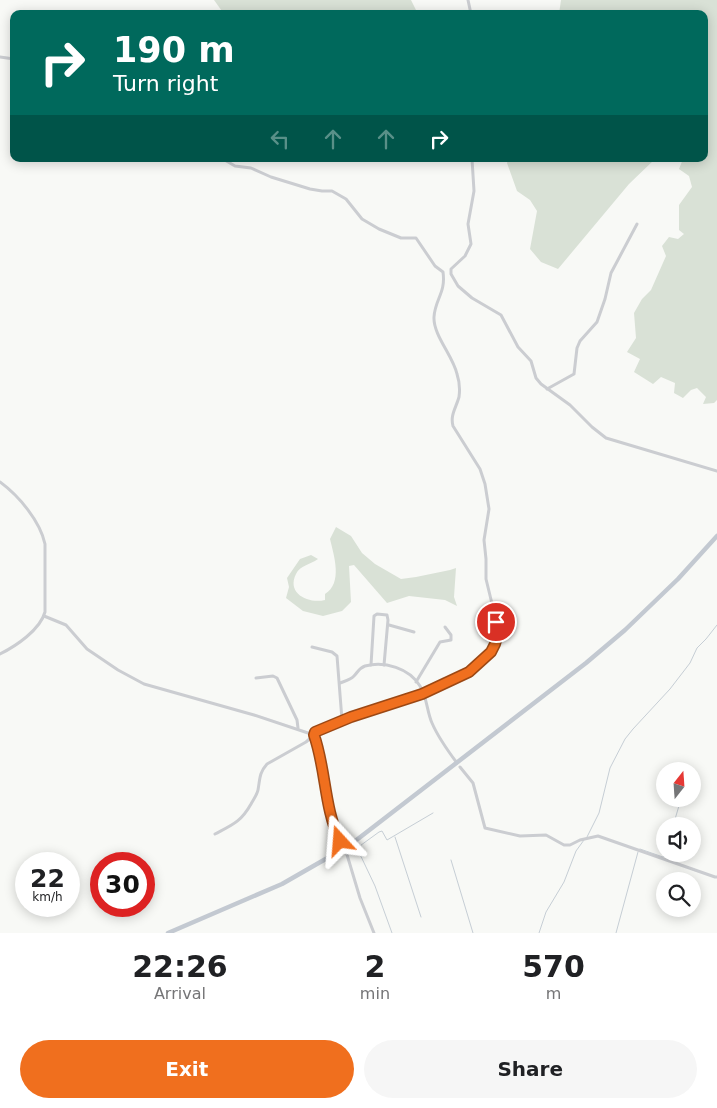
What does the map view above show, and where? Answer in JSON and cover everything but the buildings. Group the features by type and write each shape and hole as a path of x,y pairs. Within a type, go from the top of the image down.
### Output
{"main road":[{"path":"168,933 282,884 345,848 458,765 586,663 625,630 678,579 717,536"}],"street":[{"path":"215,834 238,822 244,816 258,792 258,778 267,764 306,742 322,728 422,694 469,672 491,652 497,637 496,616 486,579 484,540 489,517 489,501 480,469 453,426 452,415 459,394 457,372 434,318 445,283 443,272 435,266 416,238 396,237 379,229 362,218 346,199 332,191 322,192 310,189 271,177 251,168 235,166 228,162"},
{"path":"472,162 474,190 468,224 471,244 465,256 452,266 451,274 458,286 472,298 495,310 501,316 518,347 532,361 536,378 547,389 570,405 606,438 717,471"},
{"path":"547,389 574,374 577,348 580,341 597,322 611,273 637,224"},
{"path":"0,482 27,509 43,533 45,544 44,616 33,630 0,654"},
{"path":"371,665 374,616 377,614 387,615 389,625 384,665"},
{"path":"44,616 66,625 87,649 118,670 144,684 218,704 298,728 314,735 322,760 331,815 336,833 345,848 360,898 374,933"},
{"path":"389,625 414,632"},
{"path":"416,682 440,642 451,640 451,635 445,627"},
{"path":"312,647 332,652 337,656 342,720"},
{"path":"340,683 348,680 361,668 371,665 396,666 416,682 420,686 428,714 436,731 458,765 473,783 488,830 498,829 520,836 546,835 564,845 570,845 580,840 598,836 715,878 717,877"},
{"path":"256,678 273,676 277,678 297,720 298,728"}],"shaded area":[{"path":"214,0 411,0 416,10 221,10"},
{"path":"561,0 717,0 717,400 714,403 703,404 706,397 697,388 691,390 683,398 674,393 675,383 661,377 653,384 634,372 640,359 627,352 636,338 634,313 642,299 651,290 666,256 662,246 669,237 678,239 684,234 679,230 679,205 692,187 689,176 679,169 682,162 708,162 708,10 560,10"},
{"path":"652,162 629,184 558,269 541,262 530,249 537,211 530,200 517,191 507,163"},
{"path":"336,527 351,536 362,553 375,564 401,579 456,568 454,597 457,606 445,600 409,596 387,603 354,565 349,566 351,602 342,611 323,616 303,611 286,598 289,587 287,578 300,559 311,555 318,559 298,571 294,587 306,599 325,600 325,594 331,589 336,576 330,539"}],"waterway":[{"path":"587,837 599,813 610,768 625,739 670,689 690,663 697,648 717,625"},
{"path":"676,817 678,808"},
{"path":"392,933 375,886 357,848 379,832 382,831 387,840 433,813"},
{"path":"395,837 421,917"},
{"path":"539,933 546,912 564,882 576,851 584,840"},
{"path":"640,849 656,855"},
{"path":"616,933 638,852"},
{"path":"451,860 473,933"}],"route":[{"path":"340,841 331,815 322,760 314,735 315,732 351,717 416,694 422,694 469,672 491,652 497,637 496,622"}]}
